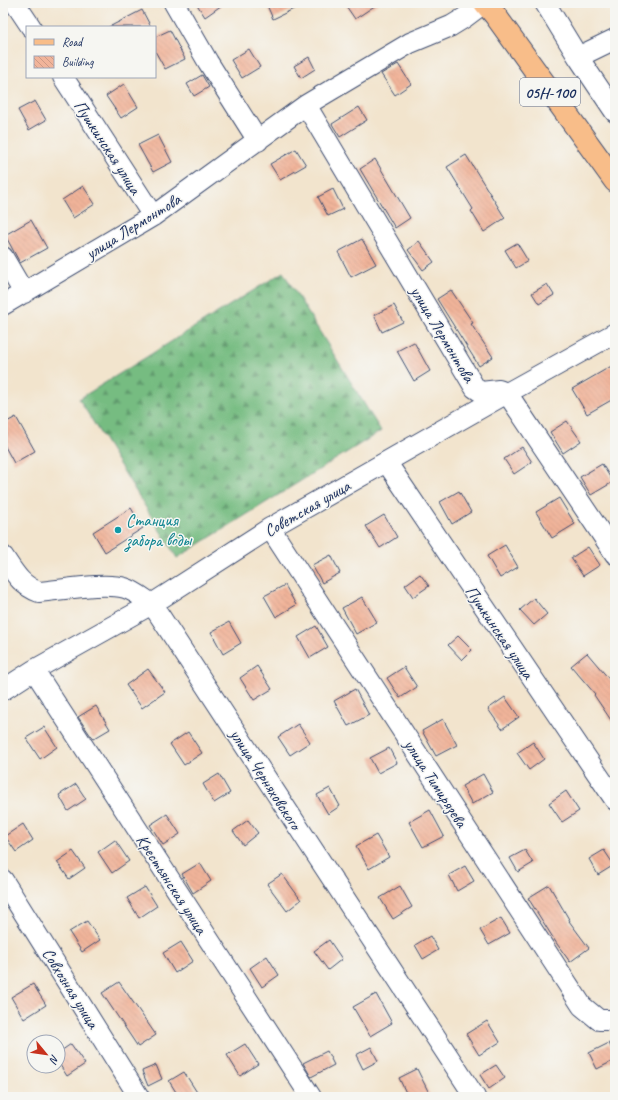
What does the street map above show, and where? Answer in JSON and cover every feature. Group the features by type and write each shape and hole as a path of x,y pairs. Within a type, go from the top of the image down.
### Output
{"main road":[{"name":"05Н-100","path":"484,3 614,177"}],"street":[{"path":"15,3 30,26"},
{"path":"174,3 208,62 258,141"},
{"name":"улица Лермонтова","path":"3,305 24,294 153,216 306,105 410,43 451,26 484,3"},
{"path":"545,3 578,57 615,112"},
{"path":"578,57 615,39"},
{"name":"Пушкинская улица","path":"64,78 153,216"},
{"name":"улица Лермонтова","path":"306,105 475,388 481,392 499,390 507,393"},
{"path":"3,257 24,294"},
{"name":"Советская улица","path":"3,690 34,670 152,604 270,528 615,333"},
{"path":"507,393 615,554"},
{"name":"Пушкинская улица","path":"387,462 615,800"},
{"name":"улица Тимирязева","path":"270,528 582,1006 599,1020 615,1020"},
{"name":"улица Черняховского","path":"3,556 21,582 30,589 40,592 110,585 126,588 152,604 475,1097"},
{"name":"Крестьянская улица","path":"34,670 310,1097"},
{"name":"Совхозная улица","path":"3,880 139,1097"}],"green space":[{"path":"283,272 381,431 177,558 79,399"}],"building":[{"path":"196,3 225,3 205,17"},
{"path":"266,3 306,3 273,19"},
{"path":"344,3 379,3 355,19"},
{"path":"142,10 150,26 111,26"},
{"path":"170,30 185,59 165,69 156,53 156,37"},
{"path":"249,49 260,67 242,78 231,60"},
{"path":"309,57 315,69 301,78 294,66"},
{"path":"398,64 411,84 395,95 381,74"},
{"path":"202,75 209,87 194,96 187,84"},
{"path":"124,84 138,107 121,118 106,96"},
{"path":"35,101 46,120 29,130 18,110"},
{"path":"359,107 367,120 340,137 332,124"},
{"path":"158,135 172,162 153,172 138,145"},
{"path":"296,149 306,165 280,180 270,164"},
{"path":"466,155 505,218 484,232 471,211 473,209 447,167"},
{"path":"375,159 410,218 395,228 360,169"},
{"path":"83,186 95,204 73,218 62,200"},
{"path":"333,189 343,209 328,216 318,197"},
{"path":"31,220 47,248 20,263 5,235"},
{"path":"362,239 376,264 351,277 338,252"},
{"path":"419,241 434,262 423,270 408,250"},
{"path":"517,243 528,261 516,268 505,250"},
{"path":"547,284 554,295 539,304 532,293"},
{"path":"451,290 493,357 479,366 437,299"},
{"path":"394,305 403,322 382,332 374,315"},
{"path":"414,342 430,371 414,381 397,351"},
{"path":"615,364 615,398 587,414 572,389"},
{"path":"16,417 35,451 14,463 3,443 3,424"},
{"path":"567,421 581,441 563,453 550,432"},
{"path":"522,447 532,462 514,474 504,459"},
{"path":"602,464 613,482 591,495 580,477"},
{"path":"459,491 471,512 452,524 440,502"},
{"path":"559,498 575,524 552,538 536,512"},
{"name":"Станция забора воды","path":"131,508 143,528 105,552 93,532"},
{"path":"384,515 397,537 380,548 366,526"},
{"path":"505,545 518,567 500,578 487,556"},
{"path":"588,547 600,565 583,576 571,558"},
{"path":"331,555 340,573 322,583 312,565"},
{"path":"420,574 429,586 413,597 405,585"},
{"path":"285,585 296,605 276,617 264,596"},
{"path":"362,597 377,622 356,634 342,608"},
{"path":"534,598 547,614 534,625 520,610"},
{"path":"229,622 241,643 223,654 211,632"},
{"path":"316,626 328,647 310,658 298,637"},
{"path":"458,636 472,650 462,660 448,645"},
{"path":"587,653 615,686 615,726 594,695 595,694 571,666"},
{"path":"257,666 272,689 254,700 240,678"},
{"path":"404,667 417,687 400,698 387,678"},
{"path":"148,669 165,692 142,708 126,685"},
{"path":"355,689 369,715 348,726 334,701"},
{"path":"505,697 519,717 502,729 488,709"},
{"path":"96,706 110,729 93,739 78,717"},
{"path":"443,719 457,745 436,756 422,731"},
{"path":"298,724 310,742 290,755 278,737"},
{"path":"44,727 57,747 40,759 26,738"},
{"path":"188,732 202,753 184,765 170,744"},
{"path":"533,742 544,759 529,770 517,753"},
{"path":"389,748 397,763 378,773 370,758"},
{"path":"219,774 230,793 214,803 203,784"},
{"path":"483,774 493,792 472,804 462,786"},
{"path":"76,784 86,799 68,811 59,795"},
{"path":"330,788 340,806 328,814 317,795"},
{"path":"566,791 579,811 562,822 549,803"},
{"path":"430,810 444,836 423,847 409,822"},
{"path":"167,814 180,834 163,845 150,825"},
{"path":"248,820 258,833 243,845 233,831"},
{"path":"23,824 33,840 16,852 5,836"},
{"path":"376,835 389,857 369,869 356,846"},
{"path":"115,840 129,861 112,873 98,852"},
{"path":"525,850 533,863 518,872 510,858"},
{"path":"604,850 614,865 598,875 589,859"},
{"path":"73,851 85,868 69,879 57,862"},
{"path":"200,863 211,881 193,893 182,874"},
{"path":"465,866 474,881 457,891 449,875"},
{"path":"282,874 301,900 287,911 267,884"},
{"path":"549,885 569,921 589,948 570,962 528,898"},
{"path":"400,886 412,907 393,919 380,898"},
{"path":"145,887 157,906 139,918 127,898"},
{"path":"501,918 510,933 489,945 480,930"},
{"path":"87,921 100,940 82,952 69,932"},
{"path":"430,936 438,950 423,959 415,945"},
{"path":"329,940 342,959 328,970 314,951"},
{"path":"181,942 193,961 175,973 163,953"},
{"path":"267,956 279,975 262,987 250,968"},
{"path":"119,982 156,1035 138,1047 102,993"},
{"path":"33,984 46,1005 24,1019 11,997"},
{"path":"376,994 392,1023 370,1036 353,1007"},
{"path":"487,1021 500,1042 479,1055 466,1034"},
{"path":"609,1043 615,1056 615,1060 597,1069 589,1053"},
{"path":"71,1044 85,1064 67,1076 66,1074 66,1047"},
{"path":"245,1044 258,1064 240,1076 227,1055"},
{"path":"371,1047 378,1061 363,1069 356,1055"},
{"path":"327,1051 334,1065 311,1077 303,1063"},
{"path":"156,1065 162,1079 148,1086 142,1071"},
{"path":"496,1065 505,1078 489,1089 480,1075"},
{"path":"417,1069 431,1097 408,1097 399,1078"},
{"path":"184,1072 200,1097 179,1097 169,1081"}],"place":[{"name":"Станция забора воды","path":"118,530"}]}
